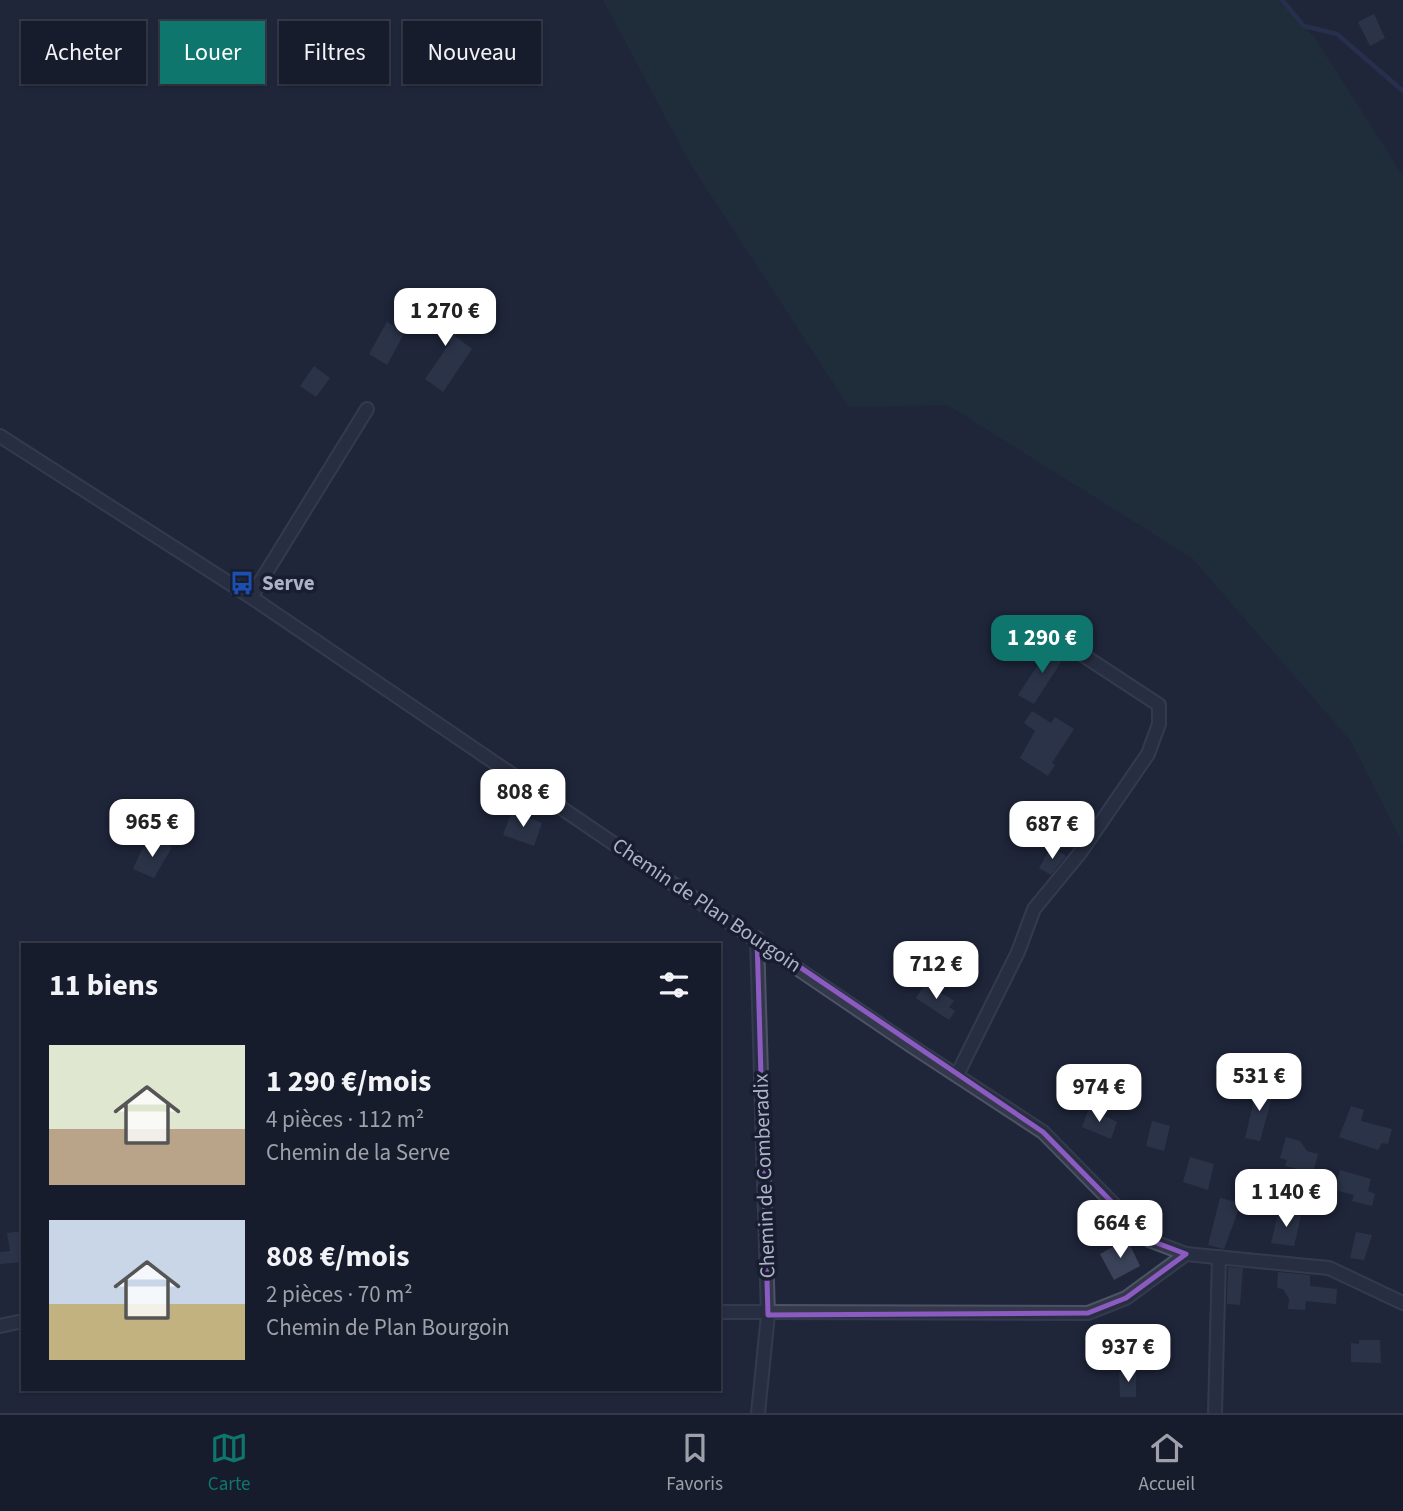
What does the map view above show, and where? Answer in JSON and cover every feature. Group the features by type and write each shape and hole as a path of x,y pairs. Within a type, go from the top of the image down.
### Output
{"street":[{"path":"251,597 367,409"},
{"name":"Chemin de Plan Bourgoin","path":"0,436 251,597 1043,1132 1149,1240 1186,1254 1296,1262 1329,1268 1403,1303"},
{"path":"957,1075 1018,952 1034,909 1080,853 1148,754 1159,724 1159,705 1054,636"},
{"name":"Chemin de Comberadix","path":"757,938 768,1315 758,1413"},
{"path":"721,1312 768,1315 1088,1313 1126,1298 1186,1254"},
{"path":"1215,1413 1219,1257"},
{"path":"0,1326 21,1321"}],"highlighted area":[{"path":"757,938 1043,1132 1149,1240 1186,1254 1126,1298 1088,1313 768,1315"}],"shaded area":[{"path":"603,0 1278,0 1315,38 1403,176 1403,844 1351,741 1192,558 948,405 849,407 690,163"}],"building":[{"path":"1374,14 1385,38 1370,46 1358,22"},
{"path":"434,303 449,313 445,318 461,328 455,336 472,349 443,392 425,379 450,343 421,324"},
{"path":"387,322 405,332 387,365 369,354"},
{"path":"314,366 330,378 316,397 300,386"},
{"path":"1051,645 1066,654 1034,704 1018,695"},
{"path":"1032,711 1051,723 1055,717 1074,729 1052,763 1055,765 1048,776 1020,758 1035,731 1024,723"},
{"path":"512,811 542,823 534,846 503,835"},
{"path":"158,839 172,847 154,878 133,869 144,845 152,849"},
{"path":"1051,847 1066,856 1051,875 1039,868"},
{"path":"926,983 954,1001 949,1007 955,1011 949,1020 916,998"},
{"path":"1257,1087 1274,1090 1260,1141 1245,1138"},
{"path":"1351,1106 1364,1110 1361,1121 1392,1129 1388,1144 1382,1143 1378,1150 1339,1137"},
{"path":"1089,1108 1117,1122 1111,1139 1082,1127"},
{"path":"1152,1121 1170,1126 1164,1151 1146,1146"},
{"path":"1286,1137 1300,1141 1307,1151 1318,1154 1313,1173 1285,1166 1287,1160 1280,1158"},
{"path":"1190,1157 1214,1164 1208,1190 1183,1182"},
{"path":"1340,1170 1371,1179 1368,1191 1375,1194 1372,1206 1352,1201 1354,1195 1335,1190"},
{"path":"1220,1198 1241,1203 1224,1249 1208,1245"},
{"path":"1279,1210 1301,1216 1294,1246 1271,1243"},
{"path":"21,1231 21,1262 0,1264 0,1252 10,1251 7,1233"},
{"path":"1356,1232 1372,1235 1364,1260 1350,1258"},
{"path":"1127,1239 1140,1266 1114,1280 1100,1254"},
{"path":"1228,1267 1243,1268 1240,1305 1227,1304"},
{"path":"1278,1272 1310,1275 1310,1286 1337,1289 1336,1304 1306,1301 1305,1310 1288,1309 1289,1299 1283,1289 1277,1288"},
{"path":"1359,1340 1380,1340 1381,1363 1351,1362 1351,1343 1359,1344"},
{"path":"1136,1371 1136,1397 1120,1397 1119,1372"}],"waterway":[{"path":"1282,0 1304,26 1337,34 1403,91"}],"place":[{"name":"Serve","path":"242,583"}]}
